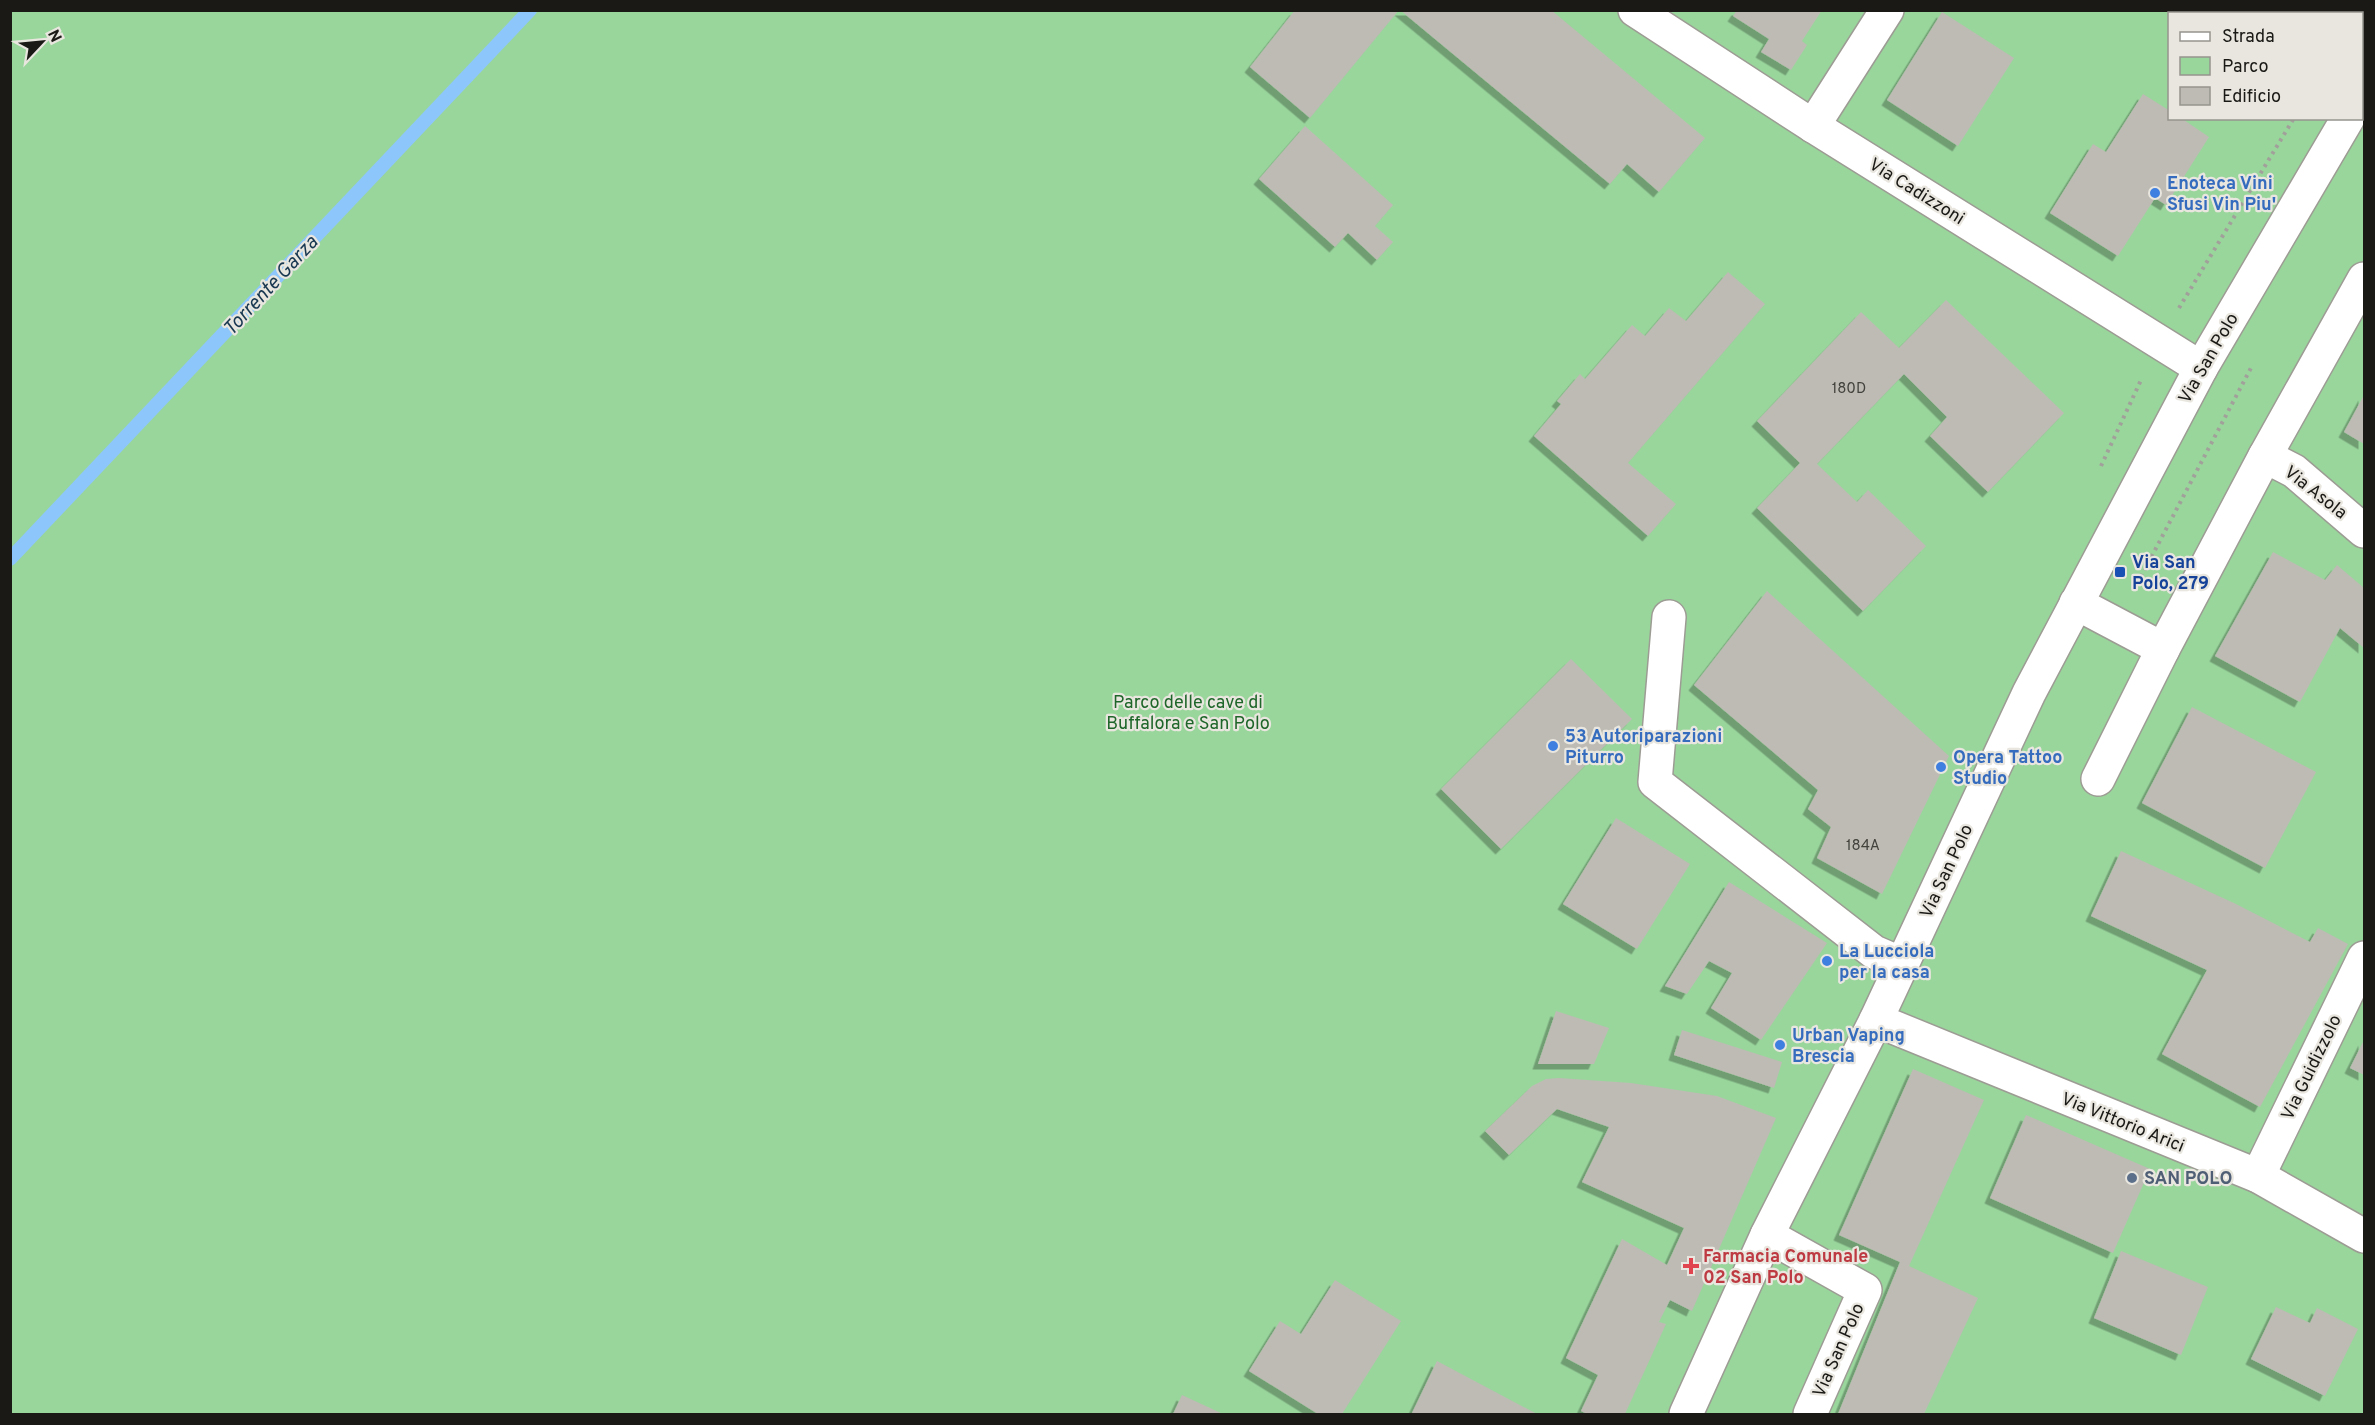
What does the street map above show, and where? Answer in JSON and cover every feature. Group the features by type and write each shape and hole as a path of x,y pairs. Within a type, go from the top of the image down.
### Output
{"street":[{"name":"Via Cadizzoni","path":"1635,10 1814,126 2201,368"},
{"path":"1814,126 1887,10"},
{"name":"Via San Polo","path":"1686,1414 1767,1235 1876,1020 2029,693 2201,368 2347,120"},
{"path":"2098,779 2163,649 2265,456 2364,279"},
{"name":"Via Asola","path":"2265,456 2294,471 2364,531"},
{"path":"2076,603 2163,649"},
{"path":"1669,617 1654,782 1874,952 1902,964"},
{"name":"Via Guidizzolo","path":"2258,1176 2364,958"},
{"name":"Via Vittorio Arici","path":"1876,1020 2258,1176 2364,1236"},
{"name":"Via San Polo","path":"1767,1235 1865,1290 1810,1414"}],"path":[{"path":"2116,626 2252,365"}],"green space":[{"name":"Parco delle cave di Buffalora e San Polo","path":"10,11 2364,11 2364,1414 11,1414"}],"building":[{"path":"1295,10 1399,10 1310,118 1250,67"},
{"path":"1400,10 1551,10 1705,138 1659,192 1627,164 1610,184"},
{"path":"1737,10 1822,10 1802,41 1807,45 1791,70 1761,52 1769,39 1733,16"},
{"path":"2183,10 2284,10 2286,12 2182,12"},
{"path":"1942,12 2014,58 1958,146 1887,100"},
{"path":"2143,94 2168,110 2168,120 2184,120 2209,137 2166,205 2155,198 2118,256 2050,213 2093,144 2106,152"},
{"path":"1305,126 1393,205 1375,226 1393,242 1377,260 1348,233 1335,247 1259,179"},
{"path":"1728,272 1765,304 1628,463 1676,504 1648,536 1534,436 1561,404 1557,401 1580,374 1585,379 1632,325 1645,336 1669,308 1686,321"},
{"path":"1946,300 2064,413 1988,492 1930,436 1947,417 1904,374 1817,464 1857,502 1868,490 1926,546 1863,611 1757,508 1800,463 1757,421 1861,312 1899,348"},
{"path":"2364,395 2364,444 2344,432"},
{"path":"2273,552 2325,580 2337,565 2364,588 2364,648 2340,628 2300,702 2215,656"},
{"path":"1767,591 1949,756 1882,894 1817,858 1831,827 1808,809 1818,790 1694,685"},
{"path":"1571,659 1632,719 1501,849 1441,789"},
{"path":"2192,707 2316,772 2265,868 2142,803"},
{"path":"1616,818 1690,864 1637,949 1563,904"},
{"path":"2121,851 2236,904 2310,942 2318,928 2348,944 2260,1107 2162,1054 2207,970 2091,916"},
{"path":"1729,882 1827,943 1761,1040 1711,1008 1732,973 1709,961 1687,994 1665,986"},
{"path":"1556,1011 1609,1028 1594,1064 1538,1064"},
{"path":"1682,1030 1782,1062 1774,1088 1674,1055"},
{"path":"2364,1040 2364,1075 2350,1068"},
{"path":"1913,1069 1984,1100 1909,1266 1978,1298 1924,1414 1838,1414 1900,1262 1839,1235"},
{"path":"1546,1079 1631,1083 1717,1096 1776,1118 1692,1311 1670,1300 1659,1322 1666,1324 1625,1414 1587,1414 1581,1411 1598,1375 1566,1358 1622,1239 1667,1265 1684,1228 1582,1182 1609,1127 1557,1109 1509,1155 1485,1131 1532,1086"},
{"path":"2026,1115 2150,1169 2113,1253 1990,1198"},
{"path":"2121,1251 2208,1287 2181,1355 2094,1318"},
{"path":"1335,1280 1401,1321 1342,1414 1318,1414 1249,1371 1280,1321 1301,1334"},
{"path":"2276,1307 2310,1323 2317,1308 2358,1329 2325,1396 2251,1359"},
{"path":"1437,1361 1537,1414 1412,1413"},
{"path":"1182,1395 1223,1414 1173,1414"}],"waterway":[{"name":"Torrente Garza","path":"10,559 530,10"}],"place":[{"name":"Enoteca Vini Sfusi Vin Piu'","path":"2155,193"},
{"name":"Via San Polo, 279","path":"2120,572"},
{"name":"53 Autoriparazioni Piturro","path":"1553,746"},
{"name":"Opera Tattoo Studio","path":"1941,767"},
{"name":"La Lucciola per la casa","path":"1827,961"},
{"name":"Urban Vaping Brescia","path":"1780,1045"},
{"name":"SAN POLO","path":"2132,1178"},
{"name":"Farmacia Comunale 02 San Polo","path":"1691,1266"}]}
